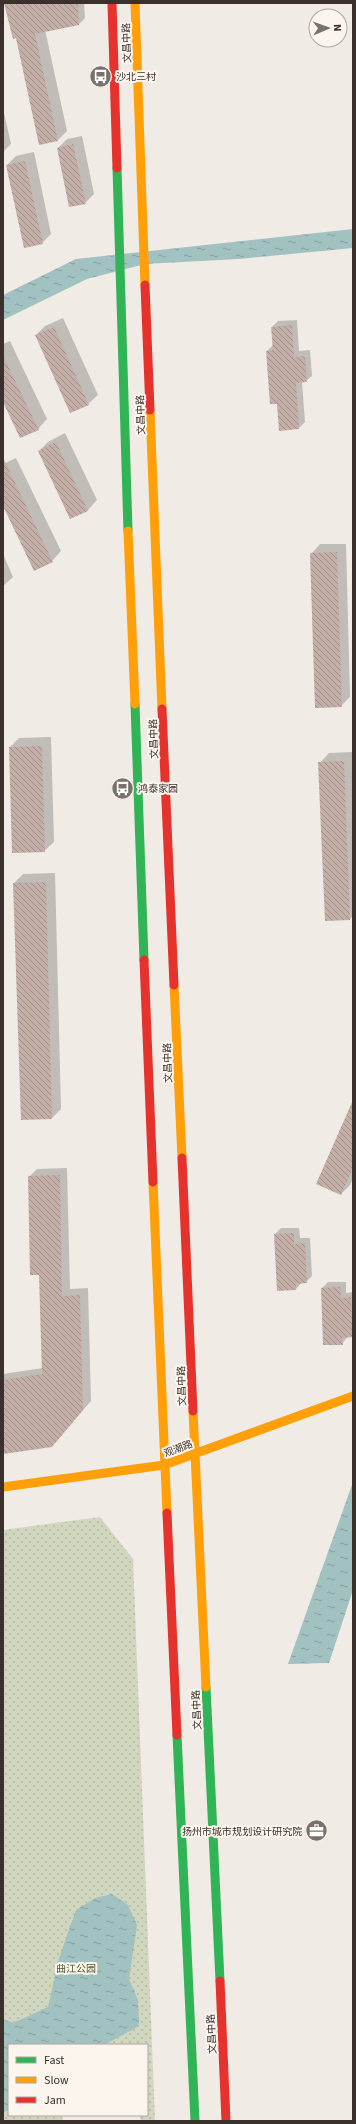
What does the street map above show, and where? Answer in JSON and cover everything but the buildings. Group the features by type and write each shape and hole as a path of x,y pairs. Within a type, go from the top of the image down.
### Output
{"main road":[{"name":"文昌中路","path":"112,3 120,287 164,1466 195,2121"},
{"name":"文昌中路","path":"135,3 145,280 195,1454 226,2121"},
{"name":"观潮路","path":"3,1487 164,1466 353,1396"}],"green space":[{"name":"曲江公园","path":"100,1517 133,1559 155,2121 141,2121 139,2116 148,2116 148,2044 8,2044 8,2116 62,2116 63,2121 3,2121 3,1530"}],"water":[{"path":"353,229 353,248 239,259 145,264 87,279 3,320 3,295 76,259"},
{"path":"353,1482 353,1590 329,1663 288,1664"},
{"path":"112,1894 128,1905 137,1925 129,1979 138,2000 139,2026 106,2044 8,2044 8,2110 3,2113 3,2019 13,2023 48,2007 59,1958 76,1910 95,1898"}],"traffic: fast":[{"path":"117,168 128,531"},
{"path":"135,704 144,960"},
{"path":"206,1687 220,1981"},
{"path":"177,1735 195,2121"}],"traffic: slow":[{"path":"135,3 145,285"},
{"path":"150,410 162,709"},
{"path":"128,531 135,704"},
{"path":"174,985 182,1158"},
{"path":"153,1182 167,1513"},
{"path":"3,1487 164,1465 353,1396"},
{"path":"193,1411 206,1687"}],"traffic: jam":[{"path":"112,3 117,168"},
{"path":"145,285 150,410"},
{"path":"162,709 174,985"},
{"path":"144,960 153,1182"},
{"path":"182,1158 193,1411"},
{"path":"167,1513 177,1735"},
{"path":"220,1981 226,2121"}],"place":[{"name":"沙北三村","path":"101,76"},
{"name":"鸿泰家园","path":"123,788"},
{"name":"扬州市城市规划设计研究院","path":"317,1831"}]}
